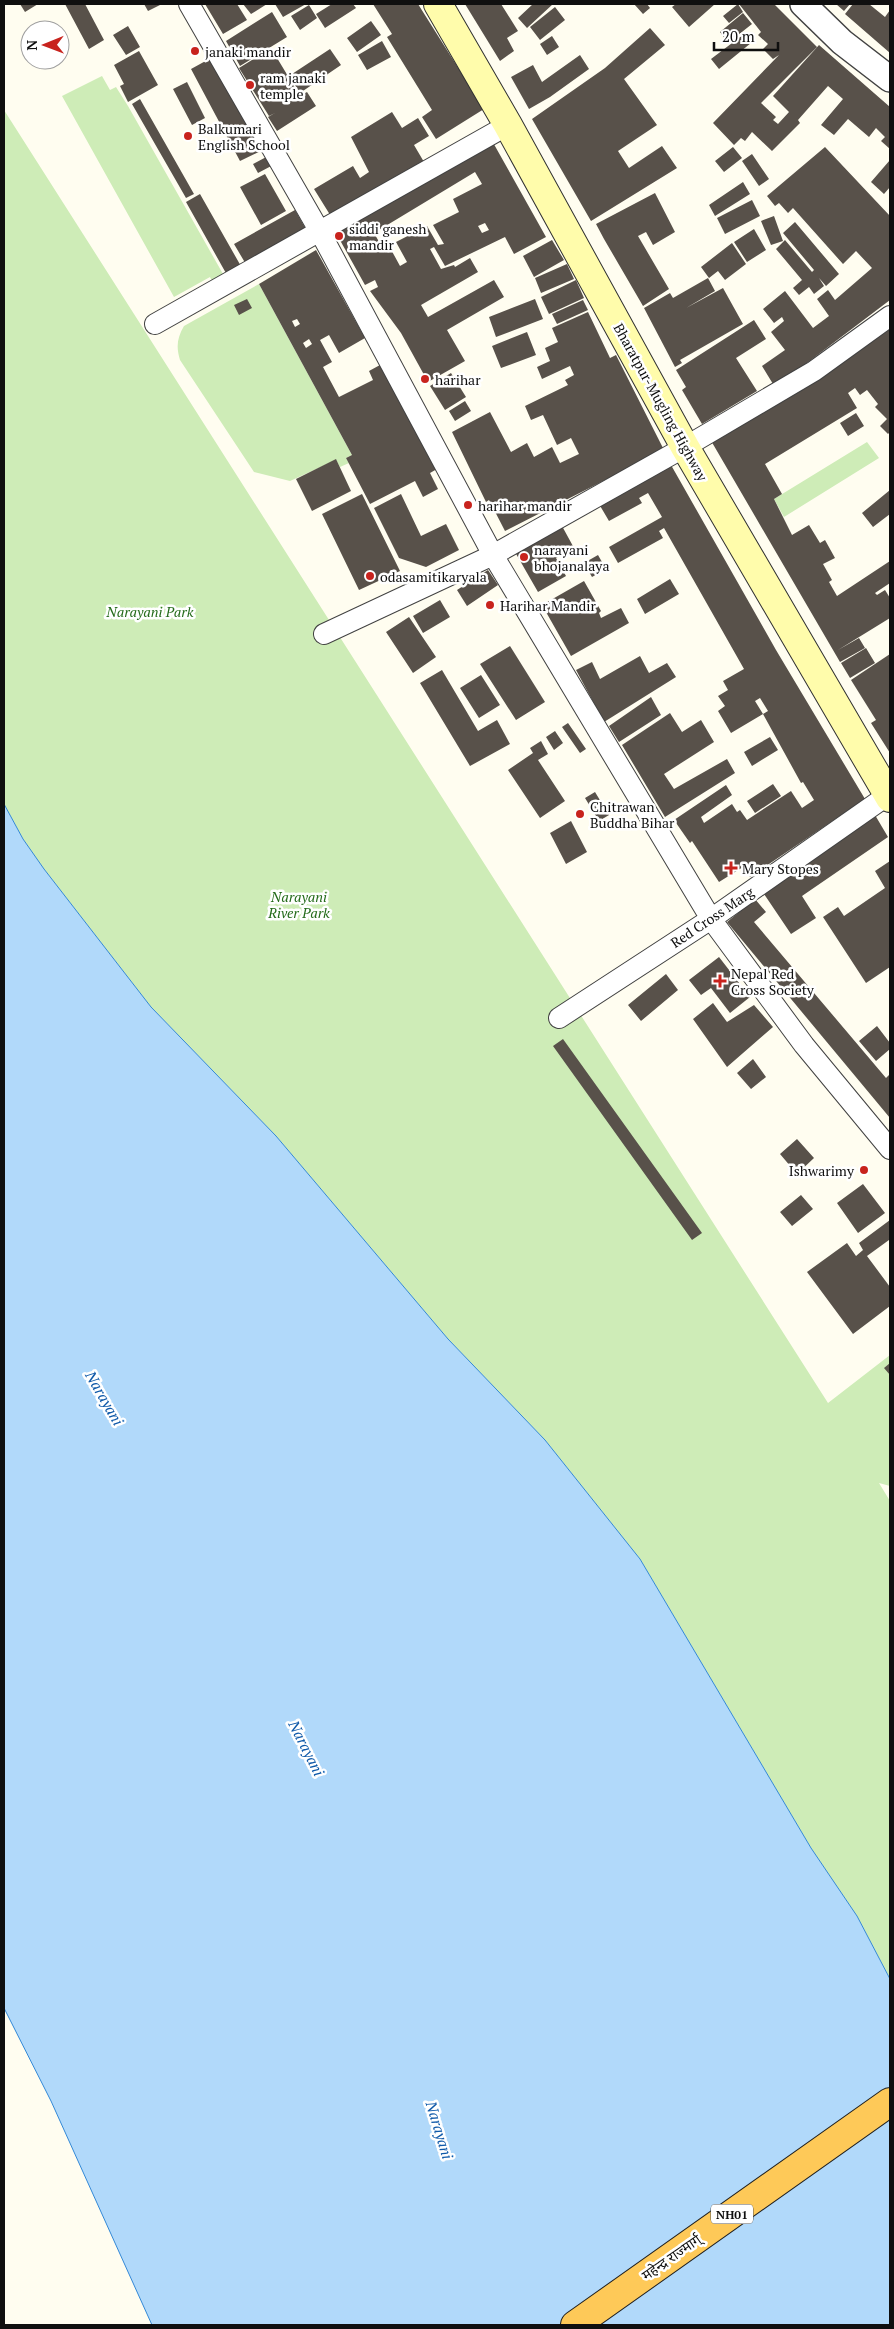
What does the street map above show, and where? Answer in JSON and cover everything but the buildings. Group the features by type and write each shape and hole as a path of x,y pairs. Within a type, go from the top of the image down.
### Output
{"highway":[{"name":"महेन्द्र राज्मार्ग्","path":"575,2325 890,2102"}],"main road":[{"name":"Bharatpur-Mugling Highway","path":"438,4 508,125 685,447 887,788"}],"street":[{"path":"189,4 320,232 493,555 711,918 804,1045 890,1149"},
{"path":"803,4 842,42 890,79"},
{"path":"155,324 508,125"},
{"path":"324,634 493,555 685,447 814,370 890,316"},
{"name":"Red Cross Marg","path":"559,1018 711,918 887,788"}],"green space":[{"path":"102,76 110,90 116,87 128,106 223,274 212,281 210,277 174,297 62,96"},
{"name":"Narayani River Park","path":"4,110 828,1403 890,1355 890,1486 879,1483 890,1501 890,1979 857,1916 811,1848 640,1559 545,1440 448,1339 276,1136 151,1007 44,869 23,839 4,804"},
{"path":"259,284 352,455 346,458 349,463 340,467 336,460 290,481 254,472 180,360 178,343 184,326"},
{"path":"867,442 879,458 784,517 774,499"}],"water":[{"name":"Narayani","path":"4,804 23,839 44,869 151,1007 276,1136 448,1339 545,1440 640,1559 811,1848 857,1916 890,1979 890,2325 152,2325 51,2101 4,2008"}],"place":[{"name":"janaki mandir","path":"195,51"},
{"name":"ram janaki temple","path":"250,85"},
{"name":"Balkumari English School","path":"188,136"},
{"name":"siddi ganesh mandir","path":"339,236"},
{"name":"harihar","path":"425,379"},
{"name":"harihar mandir","path":"468,505"},
{"name":"narayani bhojanalaya","path":"524,557"},
{"name":"odasamitikaryala","path":"370,576"},
{"name":"Harihar Mandir","path":"490,605"},
{"name":"Chitrawan Buddha Bihar","path":"580,814"},
{"name":"Mary Stopes","path":"731,868"},
{"name":"Nepal Red Cross Society","path":"720,981"},
{"name":"Ishwarimy","path":"864,1170"}],"park label":[{"name":"Narayani Park","path":"150,611"}]}
